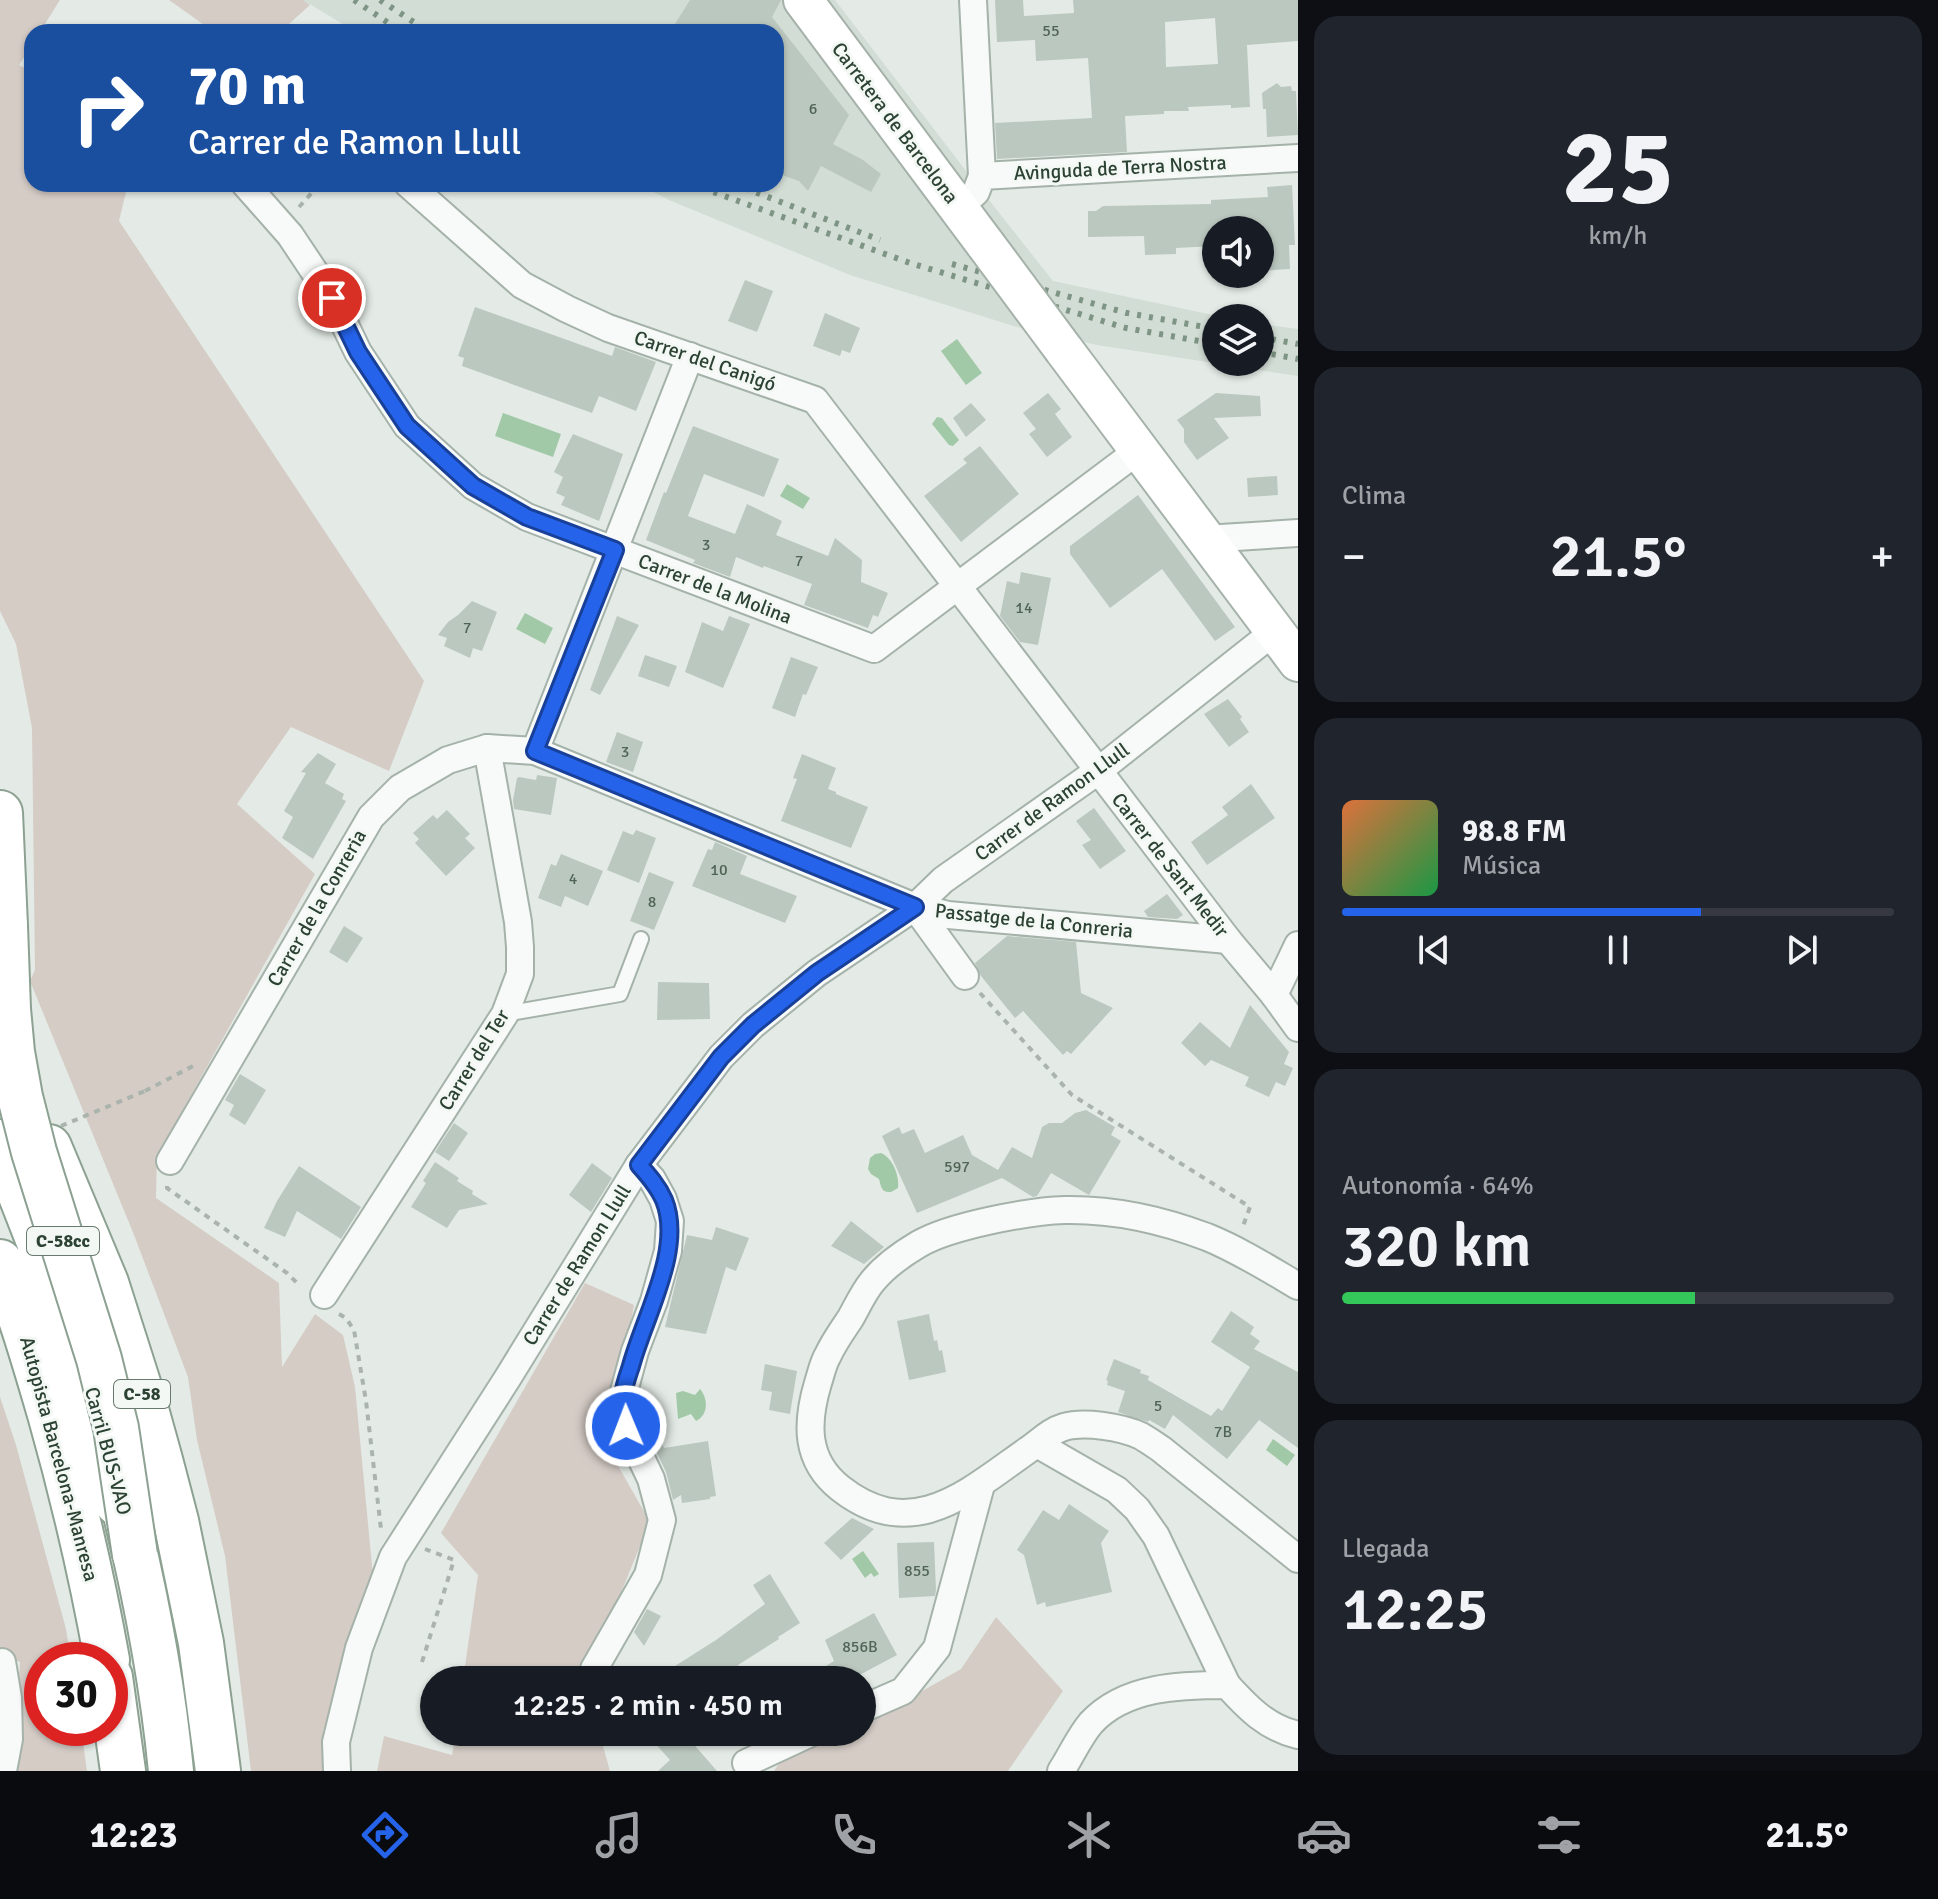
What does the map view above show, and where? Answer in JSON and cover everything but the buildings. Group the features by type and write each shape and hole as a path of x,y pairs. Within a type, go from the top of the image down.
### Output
{"highway":[{"name":"C-58cc","path":"0,813 8,1009 20,1097 34,1152 99,1359 116,1428 135,1555"},
{"name":"C-58","path":"0,1035 106,1283 143,1399 189,1581 201,1643 218,1771"},
{"name":"Carril BUS-VAO","path":"0,1142 69,1319 111,1455 135,1555 160,1688 171,1771"},
{"name":"C-58cc","path":"0,1195 71,1376 135,1555"},
{"name":"Autopista Barcelona-Manresa","path":"0,1262 38,1373 65,1468 104,1642"},
{"path":"120,1746 123,1771"}],"main road":[{"name":"Carretera de Barcelona","path":"803,0 1298,662"}],"street":[{"path":"958,208 976,192 982,176 973,0"},
{"name":"Avinguda de Terra Nostra","path":"982,176 1298,158"},
{"name":"Carrer de la Molina","path":"252,192 290,235 332,298 358,352 407,426 473,486 527,517 874,649 1139,450"},
{"name":"Carrer del Canigó","path":"417,192 522,285 608,328 815,400 956,587"},
{"path":"535,751 690,356"},
{"path":"1205,539 1298,533"},
{"name":"Carrer de Sant Medir","path":"956,587 1298,1028"},
{"name":"Carrer de Ramon Llull","path":"337,1771 336,1742 359,1648 399,1549 639,1165 721,1057 753,1025 817,973 915,907 943,880 1098,771 1275,631"},
{"name":"Carrer de la Conreria","path":"170,1161 371,817 400,788 448,760 487,748 535,751"},
{"name":"Carrer del Ter","path":"320,1299 505,1014 520,974 518,922 487,748"},
{"name":"Passatge de la Conreria","path":"535,751 915,907 948,915 1228,940"},
{"path":"915,907 965,976"},
{"path":"1274,995 1298,945"},
{"path":"596,1666 648,1575 662,1520 651,1479 626,1426 623,1395 668,1251 670,1221 663,1199 652,1179 639,1165"},
{"path":"1298,1286 1234,1250 1197,1234 1123,1213 1062,1210 1019,1215 941,1234 920,1243 895,1260 872,1282 826,1357 810,1408 814,1454 824,1471 839,1487 878,1509 900,1514 940,1506 981,1485 1050,1433 1066,1426 1100,1426 1141,1436 1161,1449 1298,1559"},
{"path":"1037,1444 1117,1490 1137,1509 1156,1536 1227,1685 1250,1711 1268,1724 1298,1735"},
{"path":"876,1703 903,1691 937,1648 981,1485"},
{"path":"2,1662 8,1698 9,1739 3,1771"},
{"path":"1061,1771 1091,1723 1131,1696 1166,1688 1227,1685"},
{"path":"746,1763 783,1746"}],"lane":[{"path":"505,1014 620,994 641,939"}],"path":[{"path":"282,227 313,192"},
{"path":"965,976 1072,1095 1250,1207 1234,1250"},
{"path":"58,1128 145,1091 205,1059"},
{"path":"170,1161 167,1188 287,1273 346,1318 354,1330 382,1534 399,1549 454,1560 422,1662"}],"shaded area":[{"path":"0,0 60,0 45,24 24,24 24,57 19,65 24,68 24,192 126,192 119,221 424,681 389,771 291,727 237,804 315,874 157,1156 156,1198 279,1283 282,1367 315,1314 343,1335 355,1387 373,1576 323,1731 322,1771 251,1771 225,1556 197,1440 188,1377 134,1235 30,981 35,970 32,728 16,644 0,611"},
{"path":"169,0 303,0 310,5 289,24 203,24"},
{"path":"303,0 835,0 1053,281 1202,313 1202,361 1097,345 1017,327 850,275 654,192 784,192 784,24 343,24"},
{"path":"1274,326 1298,329 1298,376 1274,372"},
{"path":"957,339 982,373 966,385 941,351"},
{"path":"503,413 561,434 553,457 495,436"},
{"path":"937,417 942,418 959,440 953,446 932,424"},
{"path":"787,484 810,498 803,509 780,496"},
{"path":"525,613 553,628 545,644 516,629"},
{"path":"881,1153 889,1158 896,1173 898,1188 891,1192 883,1190 879,1179 868,1169 870,1158"},
{"path":"585,1283 634,1305 608,1448 650,1522 591,1666 465,1666 478,1575 441,1533"},
{"path":"700,1389 706,1401 703,1415 696,1421 691,1414 678,1419 676,1393 683,1391 695,1395"},
{"path":"0,1397 16,1445 68,1642 24,1642 24,1746 84,1746 87,1771 13,1771 20,1662 0,1655"},
{"path":"1273,1439 1295,1455 1287,1466 1266,1450"},
{"path":"863,1551 879,1574 874,1577 871,1573 865,1578 852,1559"},
{"path":"996,1617 1063,1691 1008,1771 774,1771 786,1753 805,1746 876,1746 876,1717 961,1669"},
{"path":"384,1736 452,1755 454,1746 603,1746 610,1771 377,1771"}],"railway":[{"path":"354,0 390,24"},
{"path":"380,0 417,24"},
{"path":"713,192 910,263 1126,328 1202,342"},
{"path":"755,192 880,240"},
{"path":"952,264 1127,313 1202,326"},
{"path":"1274,340 1298,344"},
{"path":"1274,355 1298,359"}],"route":[{"path":"332,298 358,352 407,426 473,486 527,517 615,550 535,751 915,907 817,973 753,1025 721,1057 639,1165 652,1179 670,1221 668,1251 623,1395 626,1426"}]}
